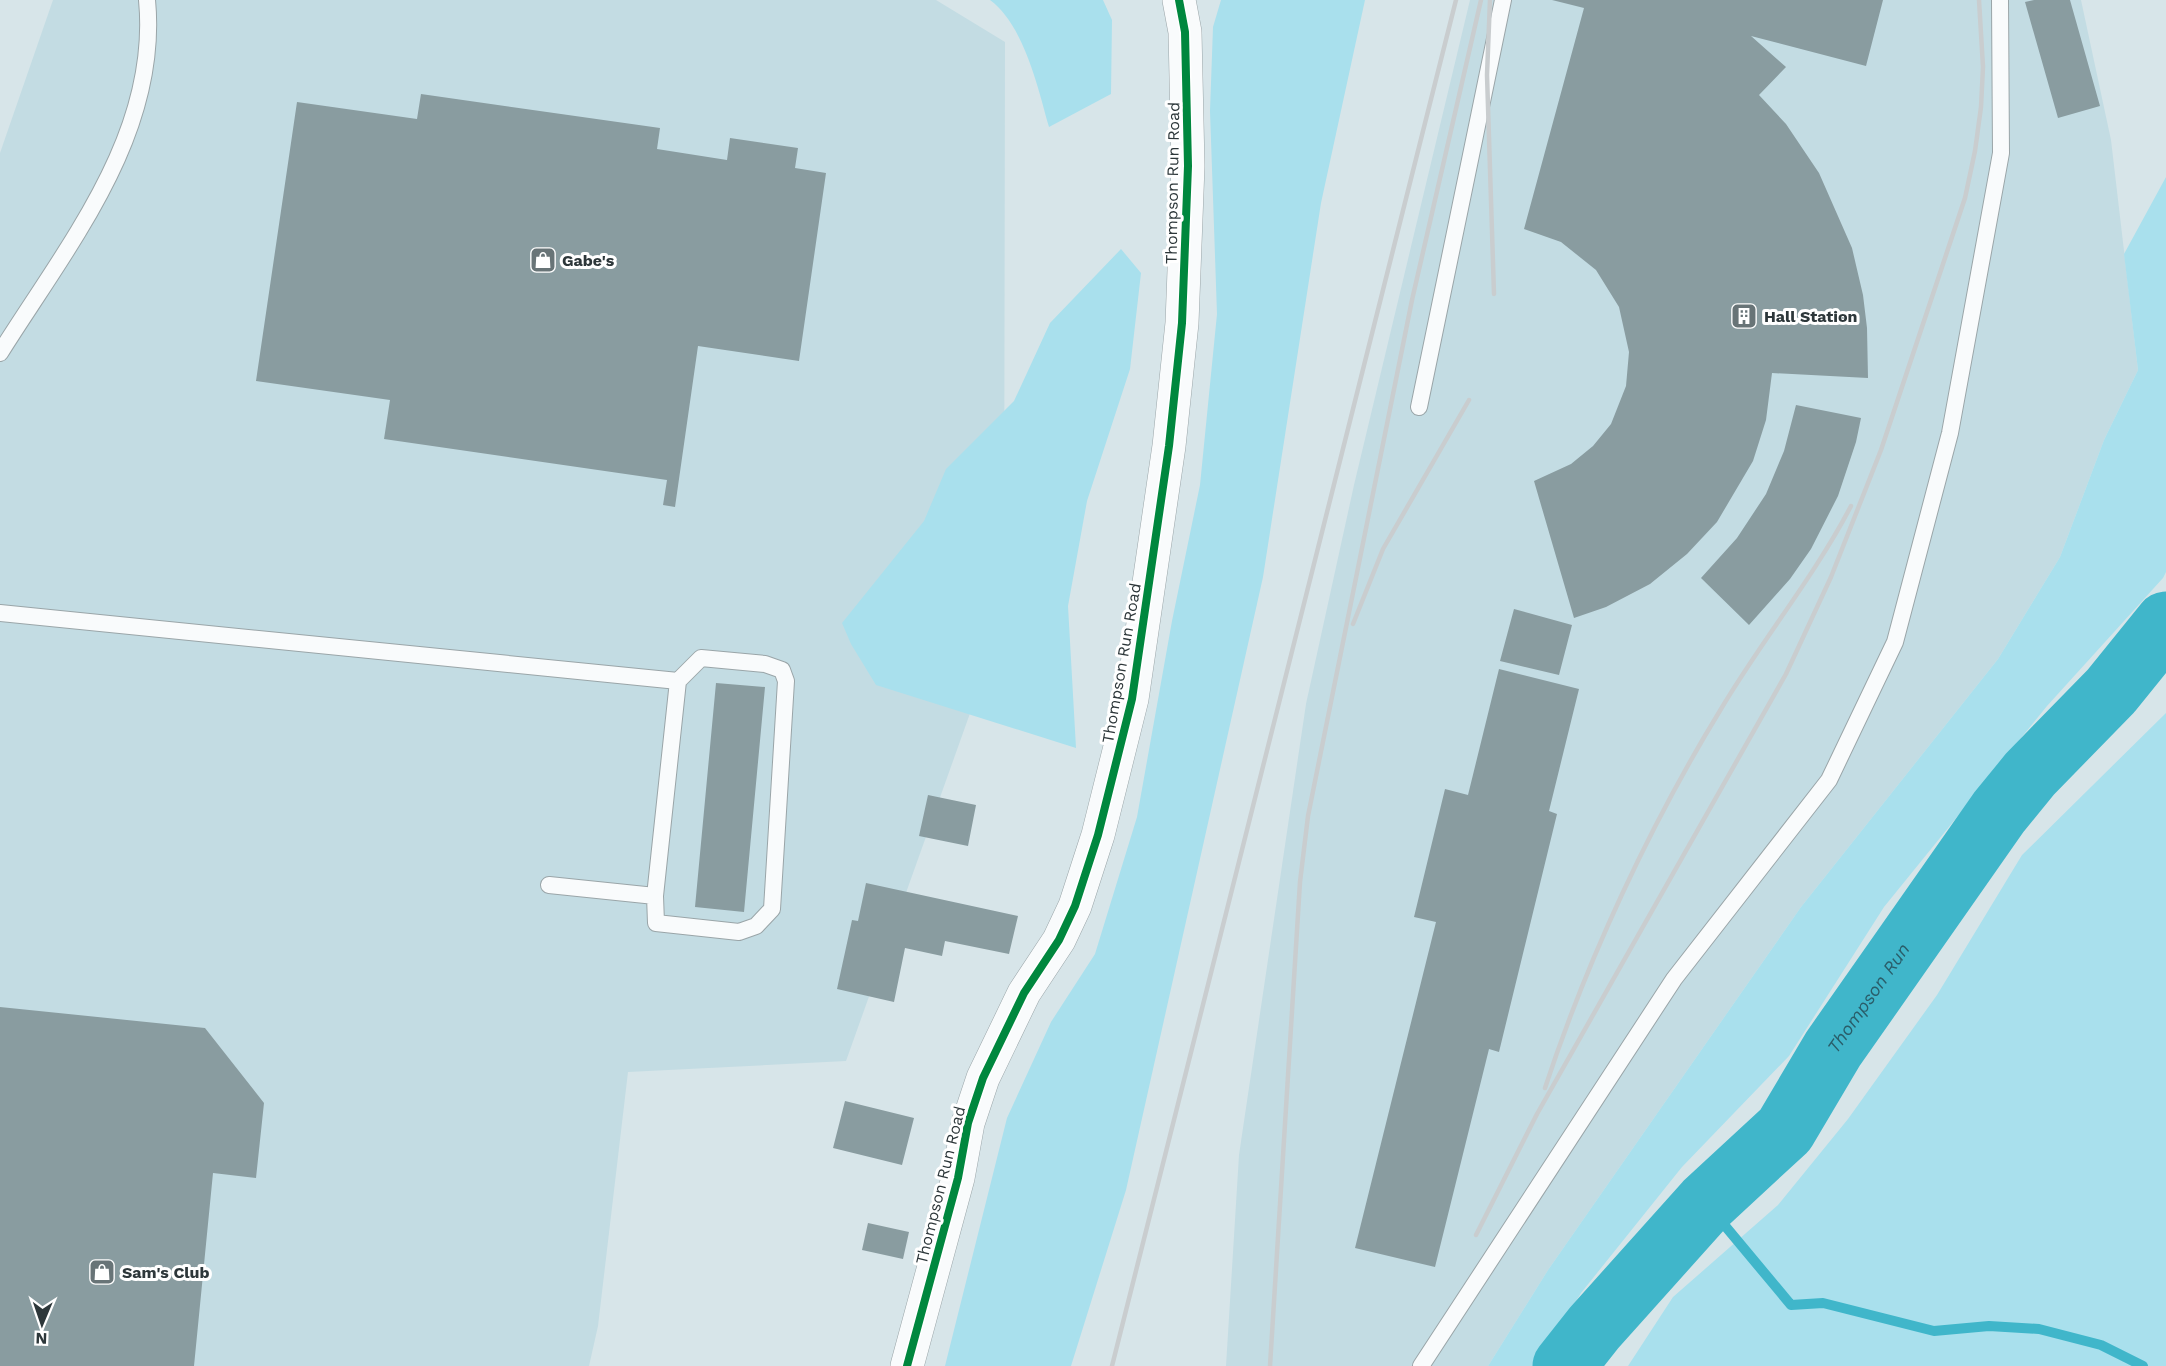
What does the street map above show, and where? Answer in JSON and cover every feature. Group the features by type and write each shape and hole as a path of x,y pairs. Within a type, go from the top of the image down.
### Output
{"street":[{"name":"Thompson Run Road","path":"907,1366 958,1178 968,1123 983,1078 1024,993 1059,940 1076,906 1101,824 1132,699 1169,446 1182,322 1188,166 1185,32 1179,0"}],"lane":[{"path":"0,353 94,203 120,153 140,97 145,69 148,39 147,0"},
{"path":"1419,407 1503,0"},
{"path":"1421,1366 1674,979 1829,780 1895,642 1950,433 2001,153 2000,0"},
{"path":"0,613 678,681"},
{"path":"701,658 765,664 782,670 786,681 772,909 756,926 739,932 656,923 655,896 678,681 701,658"},
{"path":"549,885 655,896"}],"shaded area":[{"path":"53,0 936,0 1005,42 1004,618 846,1061 628,1072 598,1326 589,1366 0,1366 0,153"},
{"path":"990,0 1103,0 1112,20 1111,94 1049,127 1021,41 1002,11"},
{"path":"1221,0 1365,0 1321,203 1263,577 1126,1190 1071,1366 945,1366 1007,1118 1051,1022 1095,954 1137,817 1172,621 1200,485 1217,314 1210,111 1213,27"},
{"path":"1470,0 2081,0 2111,140 2138,370 2104,440 2060,557 1998,659 1801,907 1548,1270 1488,1366 1226,1366 1239,1155 1306,704 1354,485"},
{"path":"2166,177 2166,572 2163,578 2047,706 1884,907 1789,1056 1682,1167 1581,1293 1536,1366 1488,1366 1548,1270 1801,907 1998,659 2060,557 2104,440 2138,370 2124,254"},
{"path":"1121,249 1141,273 1130,369 1087,501 1068,606 1076,748 876,685 851,644 842,623 924,521 946,469 1014,401 1050,323"},
{"path":"2166,713 2166,1366 1628,1366 1673,1297 1778,1205 1848,1119 1937,995 2022,855"}],"building":[{"name":"Hall Station","path":"1552,0 1883,0 1866,66 1751,36 1786,67 1759,95 1786,124 1819,173 1852,248 1863,295 1867,328 1868,378 1772,373 1766,420 1753,461 1717,522 1687,554 1650,584 1606,607 1574,618 1534,481 1571,464 1593,446 1611,424 1626,386 1629,352 1619,307 1596,270 1561,242 1524,229 1584,8"},
{"path":"2070,0 2100,106 2058,118 2025,2"},
{"name":"Gabe's","path":"421,94 660,128 657,149 727,160 730,138 798,148 795,168 826,173 799,361 698,346 675,507 663,505 667,480 384,439 390,400 256,381 297,102 417,119"},
{"path":"1796,405 1861,418 1856,442 1838,496 1811,549 1790,579 1749,625 1701,578 1737,538 1766,494 1784,451"},
{"path":"1514,609 1572,625 1559,675 1500,661"},
{"path":"1499,669 1579,689 1549,811 1557,814 1499,1052 1489,1049 1435,1267 1355,1248 1436,922 1414,917 1445,789 1468,795"},
{"path":"716,683 765,687 744,912 695,907"},
{"path":"928,795 976,805 968,846 919,836"},
{"path":"866,883 1018,916 1009,954 945,941 942,956 905,948 894,1002 837,989 852,920 858,921"},
{"name":"Sam's Club","path":"0,1007 205,1028 264,1103 256,1178 213,1173 194,1366 0,1366"},
{"path":"845,1101 914,1118 902,1165 833,1148"},
{"path":"868,1223 909,1232 903,1259 862,1250"}],"waterway":[{"name":"Thompson Run","path":"1564,1366 1594,1328 1706,1203 1785,1130 1833,1049 1999,812 2030,774 2111,691 2166,623"},
{"path":"1706,1203 1791,1305 1823,1303 1934,1331 1989,1326 2039,1329 2101,1345 2143,1366"}],"railway":[{"path":"1112,1366 1456,0"},
{"path":"1270,1366 1300,882 1308,816 1412,300 1481,0"},
{"path":"1490,0 1487,75 1494,294"},
{"path":"1476,1235 1537,1114 1786,674 1831,577 1881,450 1965,198 1981,107 1983,67 1979,0"},
{"path":"1353,624 1383,549 1469,400"},
{"path":"1545,1088 1600,942 1669,799 1737,683 1821,558 1851,506"}],"cycle path":[{"path":"907,1366 958,1178 968,1123 983,1078 1024,993 1059,940 1075,906 1098,835 1132,699 1169,446 1182,323 1188,166 1185,32 1179,0"}],"place":[{"name":"Gabe's","path":"543,260"},
{"name":"Hall Station","path":"1744,316"},
{"name":"Sam's Club","path":"102,1272"}]}
